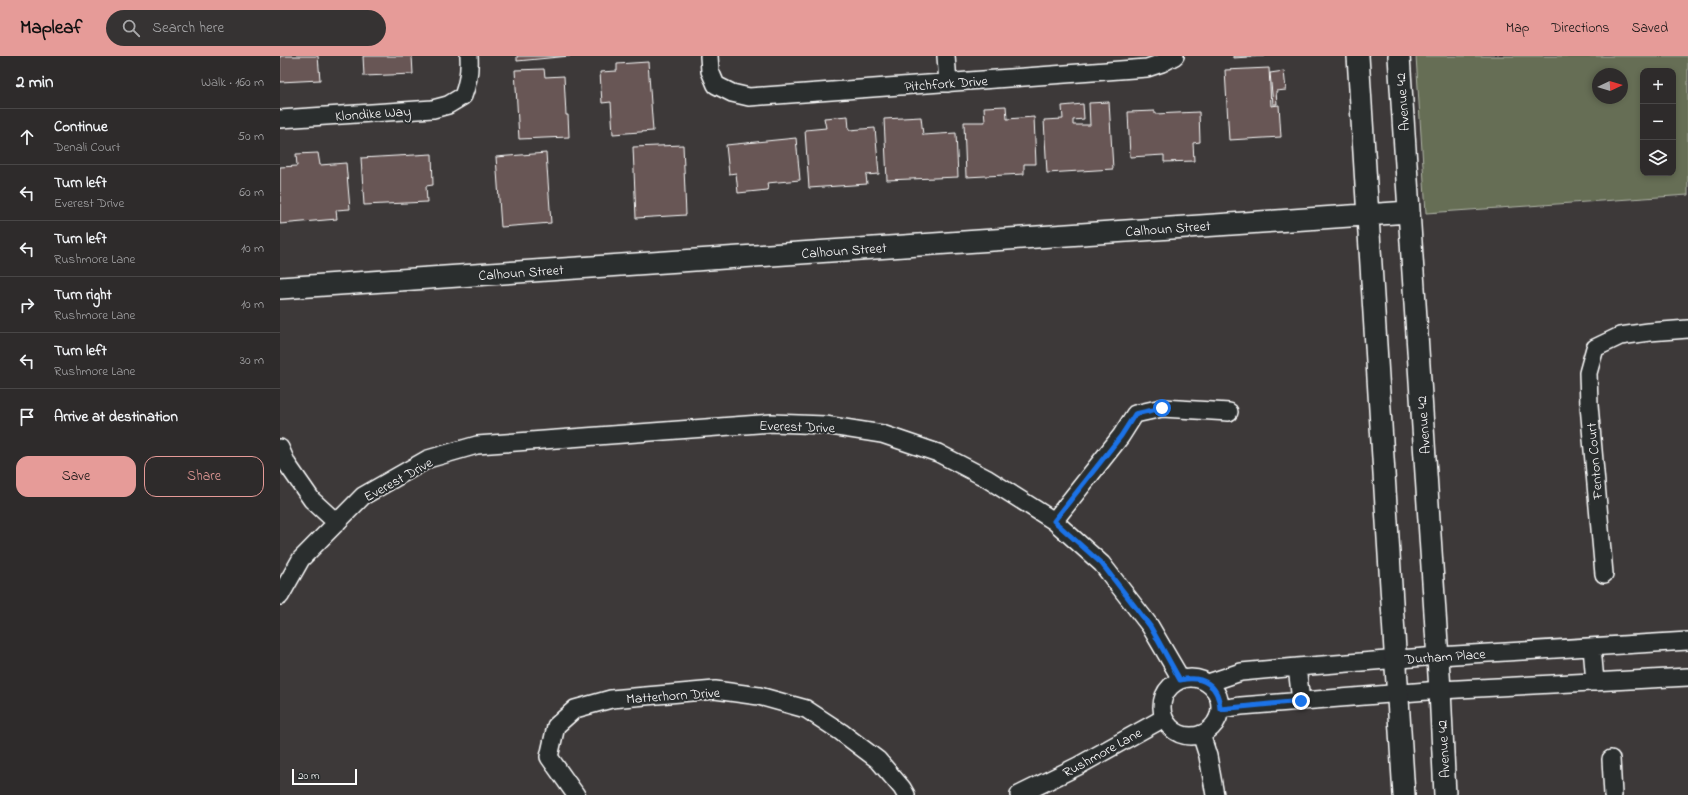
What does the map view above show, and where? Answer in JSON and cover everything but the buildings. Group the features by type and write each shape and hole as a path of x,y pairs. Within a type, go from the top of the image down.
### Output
{"street":[{"name":"Klondike Way","path":"280,119 433,109 448,105 463,96 468,82 470,67 469,56"},
{"name":"Pitchfork Drive","path":"709,56 710,71 716,85 732,93 749,97 1147,68 1162,63 1175,56"},
{"path":"946,56 948,83"},
{"path":"1358,56 1404,795"},
{"name":"Avenue 42","path":"1399,56 1438,656 1445,795"},
{"name":"Calhoun Street","path":"280,288 1409,212"},
{"name":"Fenton Court","path":"1604,574 1589,405 1588,373 1595,348 1620,336 1649,332 1688,330"},
{"path":"1054,521 1121,436 1135,414 1162,408 1229,412"},
{"name":"Everest Drive","path":"280,596 302,559 363,496 428,459 477,445 772,423 825,425 882,434 938,453 986,478 1054,521 1102,564 1150,626 1180,680"},
{"path":"280,448 287,464 312,500 337,523"},
{"name":"Durham Place","path":"1208,683 1241,672 1297,667 1438,656 1688,641"},
{"path":"1592,647 1595,682"},
{"path":"1297,667 1301,701"},
{"path":"1220,709 1440,690 1688,677"},
{"path":"1190,678 1200,679 1208,683 1217,695 1220,709 1214,724 1201,734 1192,736 1184,735 1169,726 1164,718 1162,709 1163,699 1173,684 1180,680 1190,678"},
{"name":"Matterhorn Drive","path":"576,795 549,757 556,726 575,709 611,699 715,690 759,696 806,709 841,732 878,760 902,788 906,795"},
{"name":"Rushmore Lane","path":"1019,795 1078,766 1164,718"},
{"path":"1201,734 1208,756 1215,795"},
{"path":"1611,759 1613,795"}],"green space":[{"path":"1416,56 1688,56 1688,195 1426,213"}],"route":[{"path":"1162,408 1135,414 1121,436 1054,521 1102,564 1150,626 1180,680 1190,678 1200,679 1208,683 1214,688 1220,702 1220,709 1301,701"}]}
